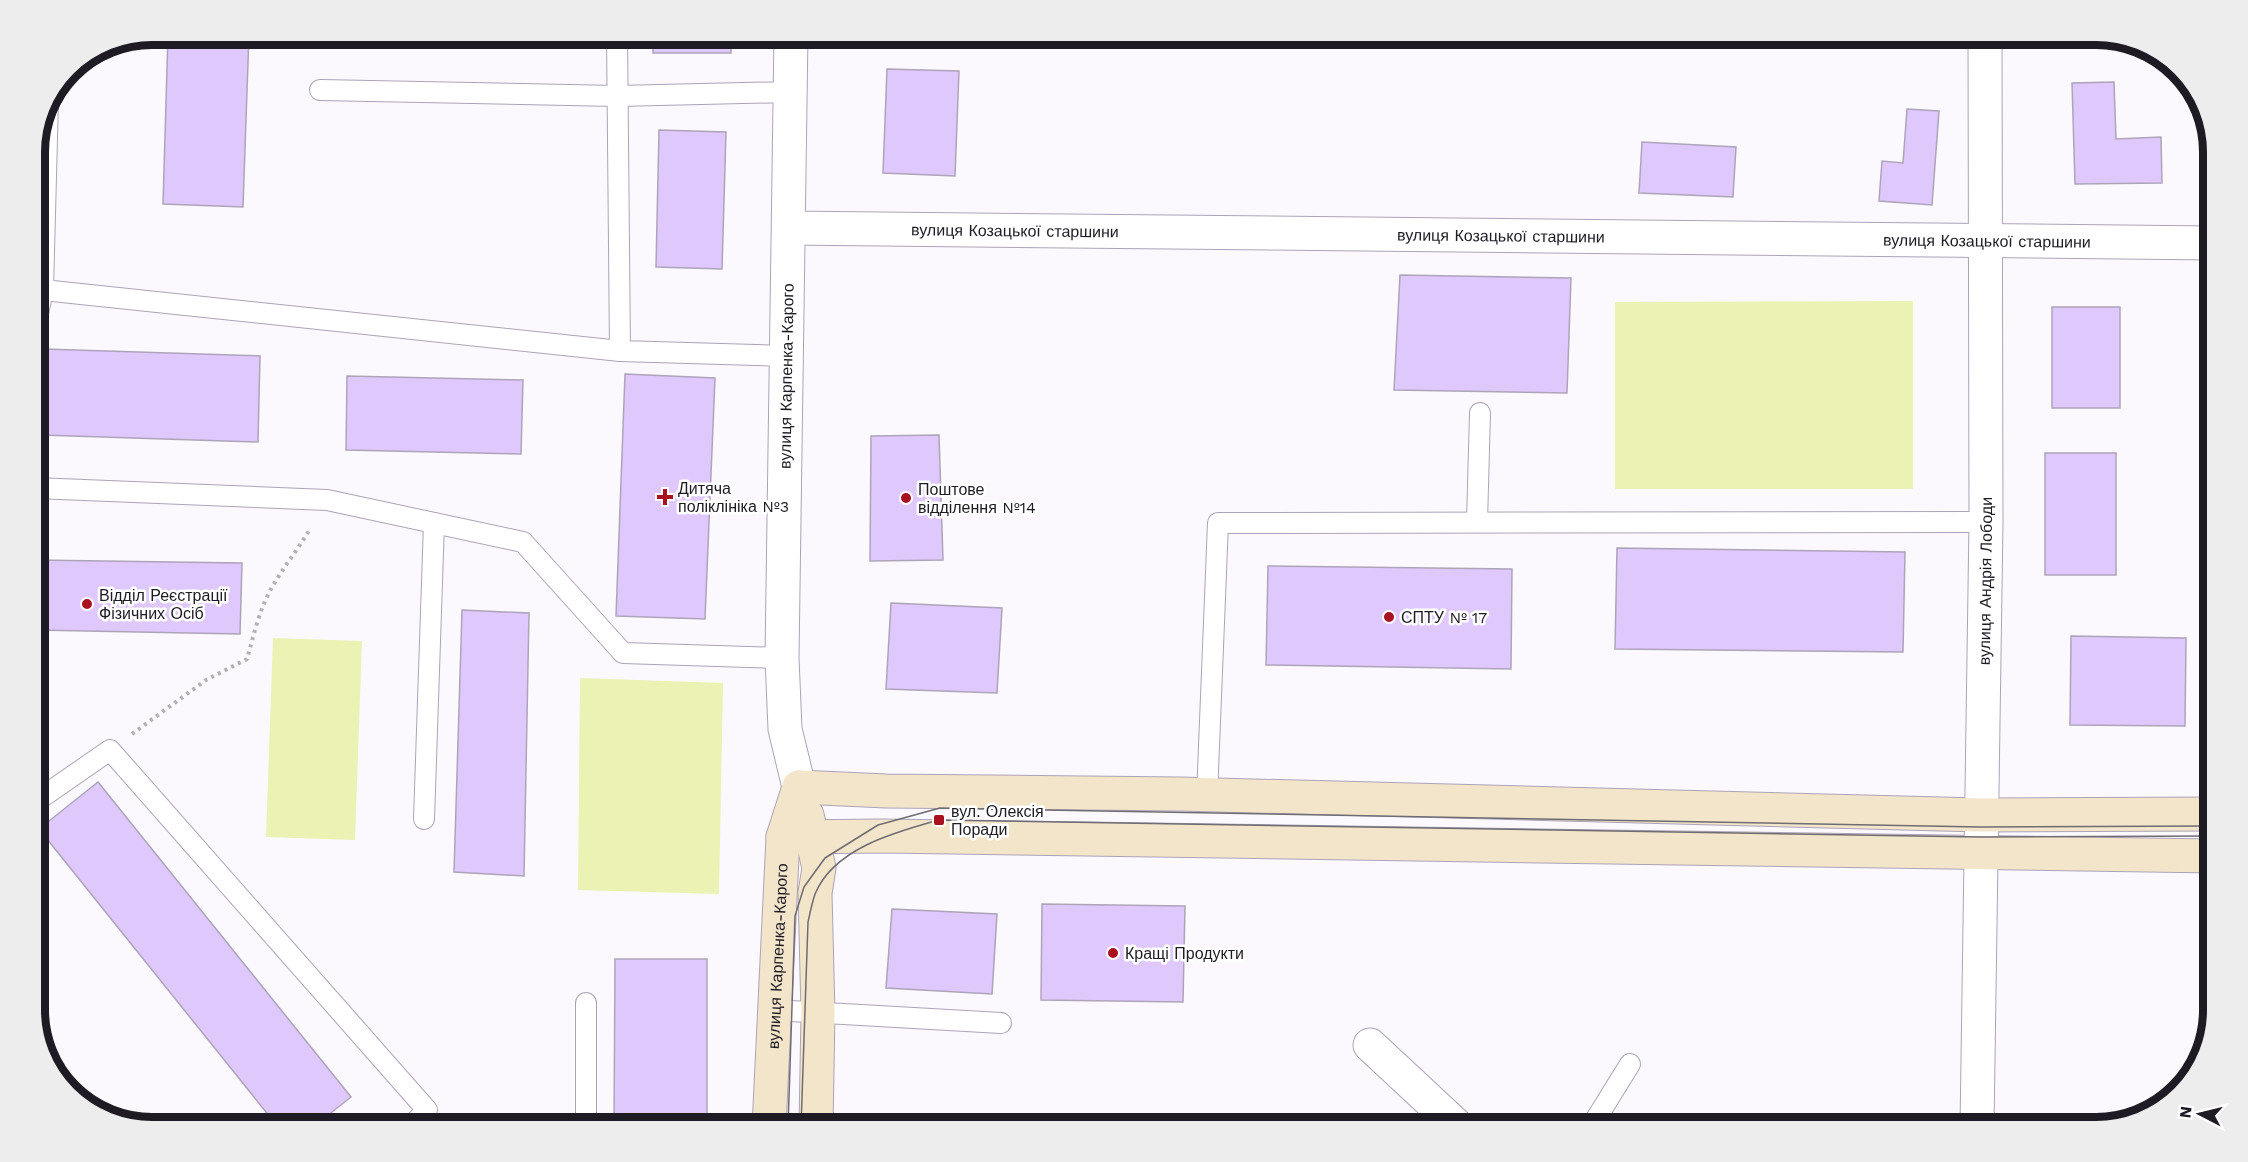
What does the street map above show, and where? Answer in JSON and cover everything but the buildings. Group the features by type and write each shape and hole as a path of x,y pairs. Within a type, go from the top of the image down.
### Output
{"main road":[{"path":"799,787 886,791 1207,796 1980,815 2203,814"},
{"name":"вулиця Карпенка-Карого","path":"769,1117 773,1010 798,837 799,787"},
{"path":"798,837 884,836 2203,856"},
{"name":"вулиця Карпенка-Карого","path":"798,837 819,868 815,893 818,1012 816,1117"}],"street":[{"name":"вулиця Карпенка-Карого","path":"791,45 782,658 786,729 799,787"},
{"name":"вулиця Андрія Лободи","path":"1977,1117 1986,522 1985,45"},
{"name":"вулиця Козацької старшини","path":"789,228 2203,243"},
{"path":"1370,1045 1446,1117"}],"lane":[{"path":"616,45 620,351"},
{"path":"320,90 617,96 790,92"},
{"path":"45,242 47,132"},
{"path":"45,290 620,351 787,356"},
{"path":"1477,522 1480,413"},
{"path":"45,488 327,500 523,542 623,653 782,658"},
{"path":"1207,796 1218,522 1986,522"},
{"path":"424,819 434,523"},
{"path":"45,795 110,750 427,1110 420,1117"},
{"path":"586,1003 586,1117"},
{"path":"773,1010 1001,1023"},
{"path":"1599,1117 1630,1064"}],"path":[{"path":"110,750 206,680 247,659 257,623 273,585 297,551 327,500"}],"green space":[{"path":"1913,301 1913,489 1615,489 1615,302"},
{"path":"273,638 362,641 355,840 266,837"},
{"path":"580,678 723,683 719,894 578,890"}],"tram line":[{"path":"788,1117 795,916 804,887 825,858 878,825 940,808 1980,827 2203,826"},
{"path":"801,1117 808,922 815,894 824,878 851,854 868,844 904,830 939,820 1980,837 2203,836"}],"place":[{"name":"Дитяча поліклініка №3","path":"665,497"},
{"name":"Поштове відділення №14","path":"906,498"},
{"name":"Відділ Реєстрації Фізичних Осіб","path":"87,604"},
{"name":"СПТУ № 17","path":"1389,617"},
{"name":"вул. Олексія Поради","path":"939,820"},
{"name":"Кращі Продукти","path":"1113,953"}]}
